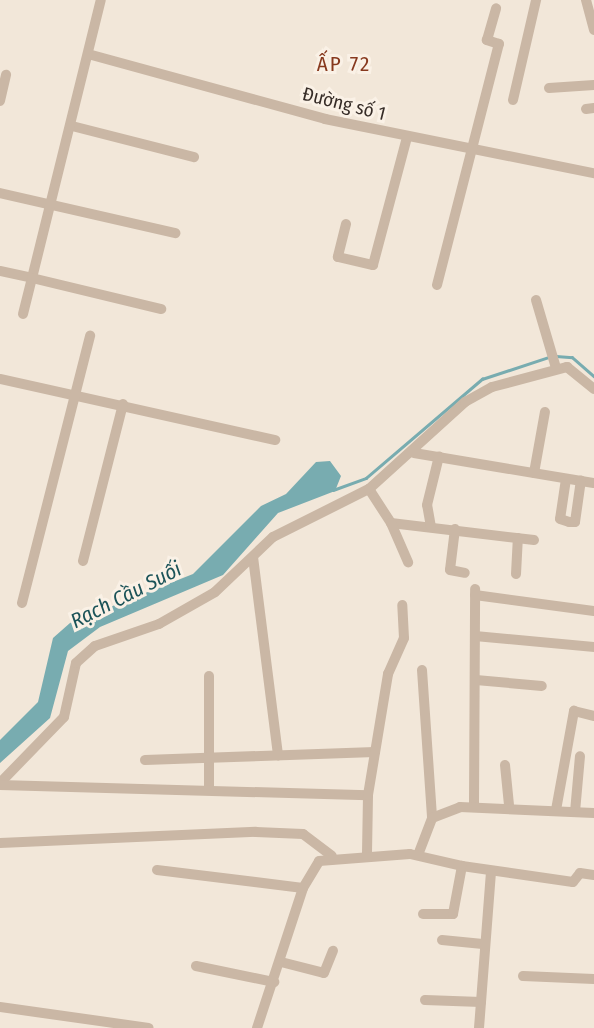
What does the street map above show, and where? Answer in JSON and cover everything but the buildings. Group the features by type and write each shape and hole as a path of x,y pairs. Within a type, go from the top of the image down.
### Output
{"street":[{"path":"23,314 72,127 101,0"},
{"path":"513,100 536,0"},
{"path":"586,0 594,30"},
{"path":"437,285 499,44 487,40 496,8"},
{"name":"Đường số 1","path":"88,54 407,137 594,173"},
{"path":"0,101 6,75"},
{"path":"548,88 594,85"},
{"path":"72,127 194,158"},
{"path":"345,224 338,257 373,265 407,137"},
{"path":"0,193 175,233"},
{"path":"0,271 161,310"},
{"path":"536,300 553,360"},
{"path":"22,603 90,336"},
{"path":"0,784 64,717 72,674 84,655 106,639 191,608 284,531 369,489 414,453 465,402 553,360 579,371 594,389"},
{"path":"0,379 76,393 275,440"},
{"path":"83,561 123,404"},
{"path":"534,473 545,412"},
{"path":"414,453 594,483"},
{"path":"431,527 427,505 439,456"},
{"path":"566,479 560,519 569,522 575,522 581,481"},
{"path":"369,489 391,523 408,562"},
{"path":"391,523 534,540"},
{"path":"455,529 450,570 465,573"},
{"path":"516,574 518,538"},
{"path":"253,557 278,755"},
{"path":"474,804 475,592 594,611"},
{"path":"367,853 368,795 388,674 404,638 402,605"},
{"path":"475,636 593,644"},
{"path":"418,855 432,818 422,670"},
{"path":"209,676 209,790"},
{"path":"476,680 542,686"},
{"path":"556,810 574,711 594,716"},
{"path":"145,760 210,761 278,755 375,752"},
{"path":"575,812 580,755"},
{"path":"505,765 509,805"},
{"path":"0,784 368,795"},
{"path":"432,818 474,804 594,813"},
{"path":"0,843 256,831 303,834 332,856"},
{"path":"257,1028 281,962 303,888 312,868 332,856 367,853 418,855 491,872 573,882 580,873 594,875"},
{"path":"423,914 453,914 462,866"},
{"path":"157,870 303,888"},
{"path":"479,1028 483,944 491,872"},
{"path":"442,940 483,944"},
{"path":"281,962 324,973 333,951"},
{"path":"195,966 274,982"},
{"path":"523,976 594,979"},
{"path":"425,1000 481,1002"},
{"path":"0,1007 149,1028"}],"water":[{"path":"330,461 341,476 335,491 278,513 223,575 100,627 68,651 50,718 0,763 0,740 38,702 53,638 70,623 193,574 261,506 286,494 316,462"}],"waterway":[{"name":"Rạch Cầu Suối","path":"556,356 572,357 594,376"},
{"name":"Rạch Cầu Suối","path":"333,490 366,478 482,379 549,357"}],"district":[{"name":"ẤP 72","path":"344,64"}]}
